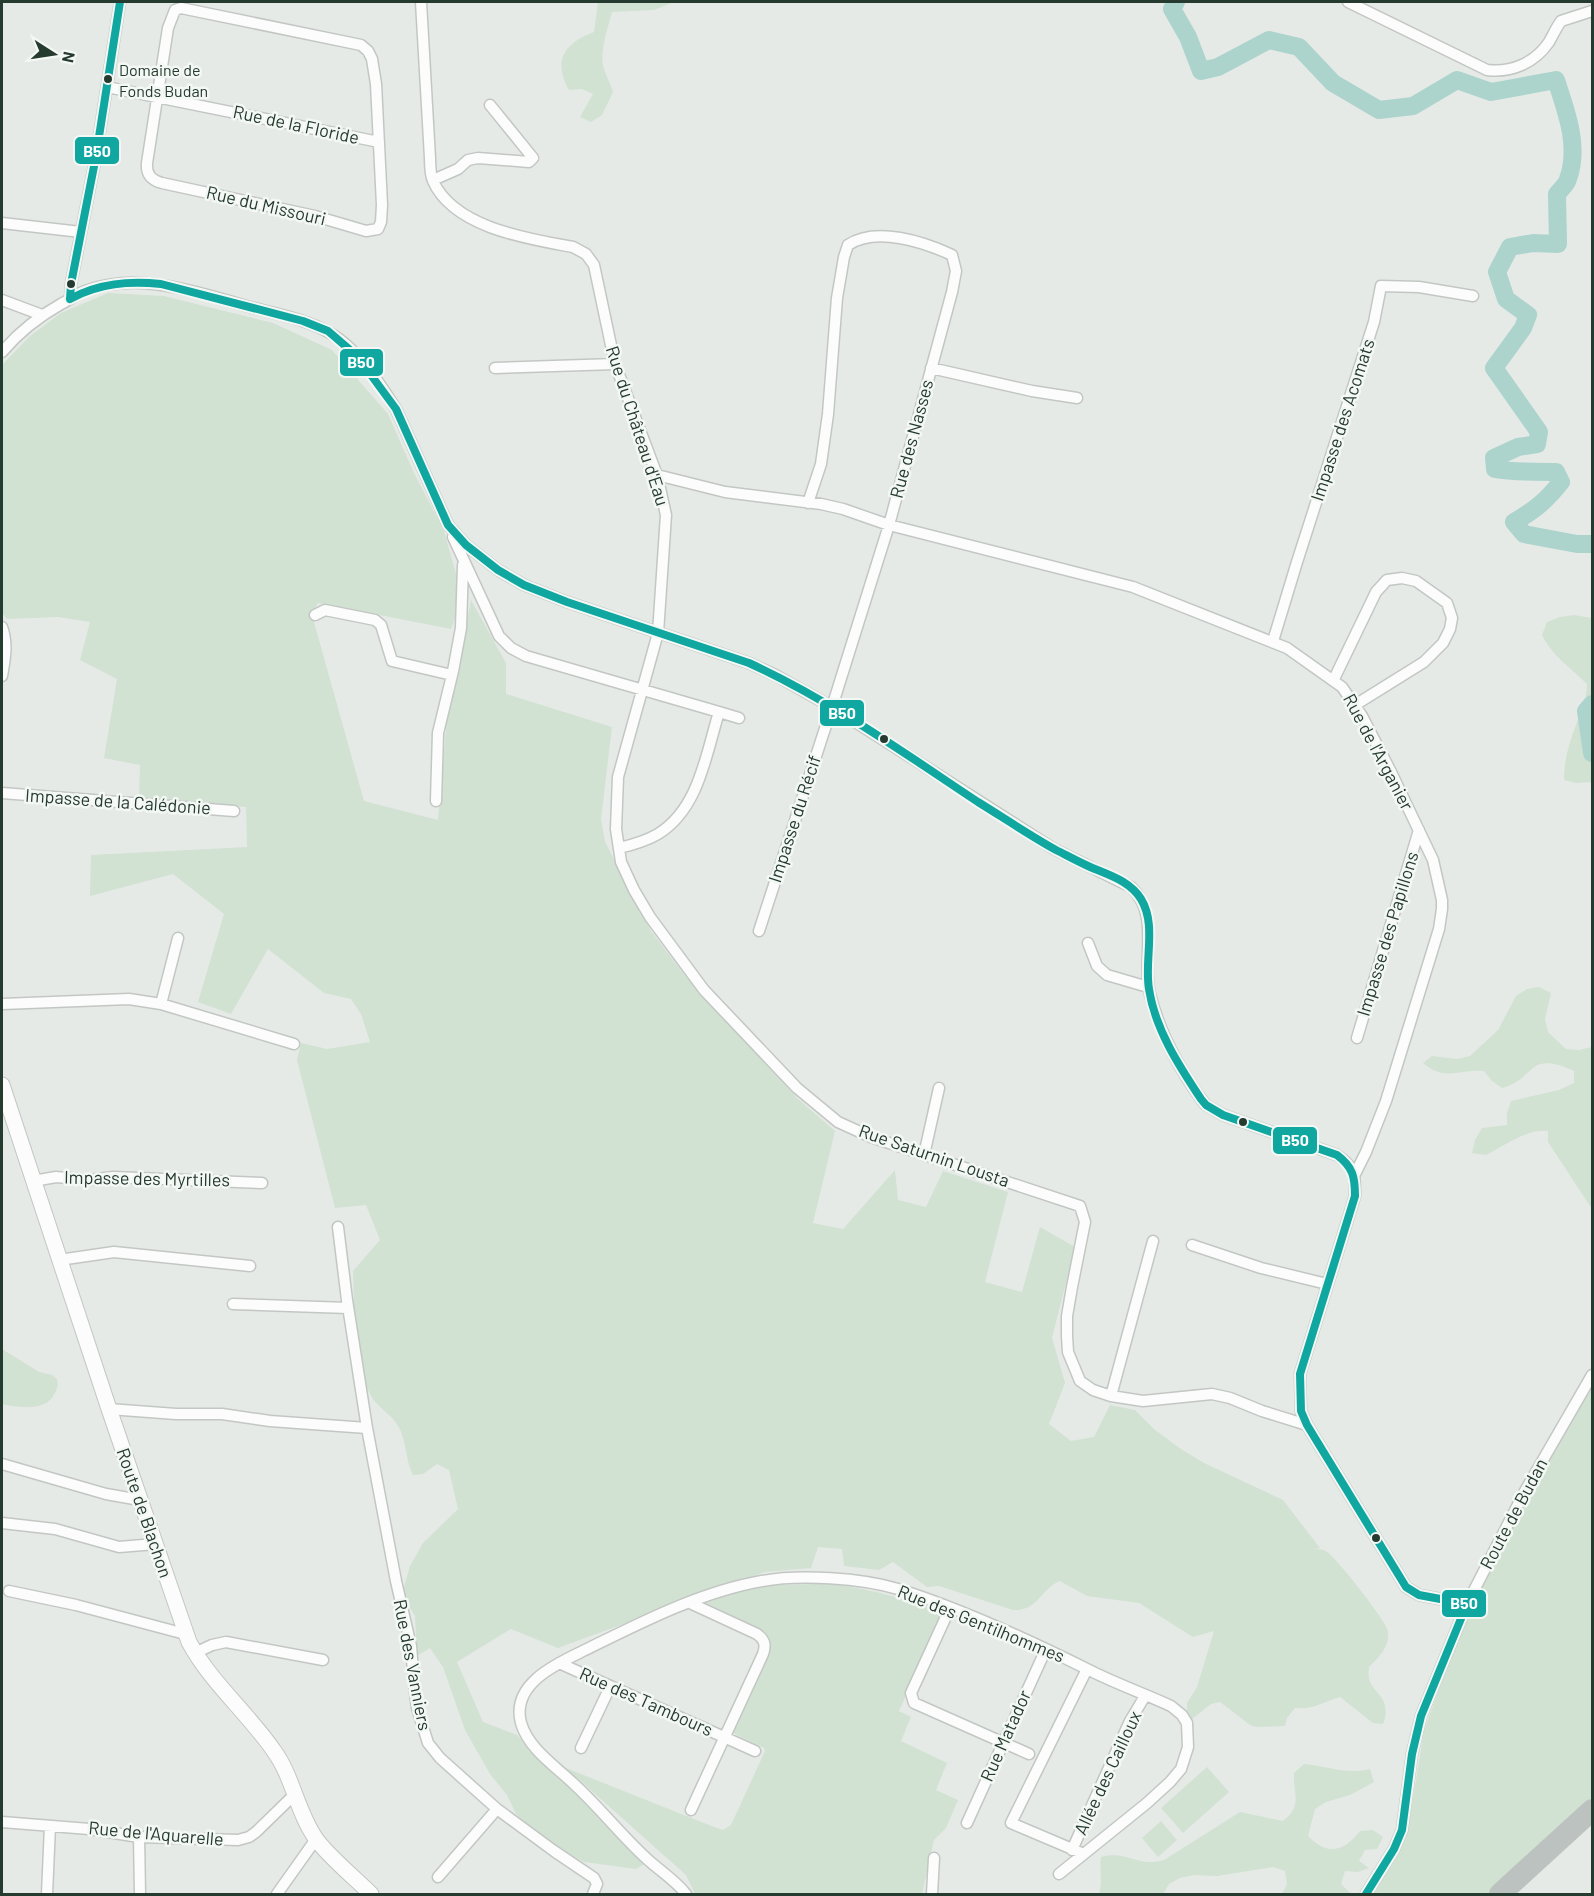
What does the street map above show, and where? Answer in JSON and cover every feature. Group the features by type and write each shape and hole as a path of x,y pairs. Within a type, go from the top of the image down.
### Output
{"highway":[{"path":"1500,1894 1593,1810"},
{"path":"1516,1894 1593,1822"}],"street":[{"path":"70,299 120,2"},
{"path":"421,2 433,180 458,169 468,160 478,158 529,162 533,158 490,105"},
{"path":"1348,2 1486,70 1508,70 1525,64 1541,51 1561,21 1593,11"},
{"path":"158,97 171,16 175,10 181,8 199,10 361,45 372,59 376,84 379,142"},
{"name":"Rue de la Floride","path":"107,87 379,142"},
{"name":"Rue du Missouri","path":"158,97 147,163 148,174 154,180 315,216 370,232 378,229 382,217 379,142"},
{"name":"Rue du Château d'Eau","path":"433,180 451,204 477,220 521,237 573,247 586,254 594,265 615,364 657,476 666,515 658,633"},
{"path":"2,223 81,232"},
{"name":"Rue des Nasses","path":"808,503 821,464 828,414 837,298 848,245 865,238 900,237 931,245 952,255 956,271 943,329 888,525 832,707"},
{"path":"2,352 18,334 42,315 83,291 129,282 161,284 207,295 303,321 328,331 357,356 387,395 403,424 494,627 511,648 526,656 739,718"},
{"name":"Impasse des Acomats","path":"1274,641 1304,540 1346,415 1374,322 1381,286 1419,287 1473,296"},
{"path":"2,300 42,315"},
{"path":"495,368 615,364"},
{"path":"931,368 1032,391 1077,398"},
{"name":"Rue de l'Arganier","path":"657,476 725,492 843,509 888,525 1133,586 1274,641 1295,652 1334,679 1355,705 1419,830 1437,875 1442,900 1441,918 1386,1101 1355,1174"},
{"path":"448,525 455,535 475,553 519,582 567,602 762,669 832,707 1035,838 1131,887 1139,896 1147,915 1148,987 1153,1005 1170,1047 1206,1105 1223,1115 1337,1155 1348,1162 1355,1174 1355,1196 1300,1374 1301,1411 1307,1425 1406,1587 1419,1595 1467,1604"},
{"path":"436,801 438,733 461,628 463,558"},
{"path":"1334,679 1376,592 1387,580 1402,578 1416,581 1447,603 1452,618 1443,644 1424,662 1355,705"},
{"path":"315,615 325,610 375,620 381,625 392,661 452,675"},
{"path":"2,627 6,649 2,676"},
{"name":"Rue Saturnin Lousta","path":"658,633 618,777 616,814 619,848 626,873 650,917 704,990 797,1088 838,1122 871,1137 1080,1206 1085,1222 1067,1316 1068,1352 1080,1381 1093,1390 1111,1396 1143,1401 1212,1394 1307,1425"},
{"name":"Impasse du Récif","path":"759,931 832,707"},
{"path":"619,848 657,835 669,827 685,809 698,780 719,712"},
{"name":"Impasse de la Calédonie","path":"2,793 234,811"},
{"name":"Impasse des Papillons","path":"1357,1038 1419,830"},
{"path":"160,1004 178,938"},
{"path":"1088,943 1096,966 1107,975 1148,987"},
{"path":"2,1004 129,999 160,1004 294,1044"},
{"path":"924,1155 939,1088"},
{"name":"Route de Blachon","path":"2,1089 186,1634 195,1653 210,1675 248,1717 279,1758 316,1839 371,1894"},
{"name":"Impasse des Myrtilles","path":"33,1180 56,1177 89,1180 113,1177 262,1183"},
{"name":"Rue des Vanniers","path":"338,1227 367,1428 396,1581 411,1646 414,1684 424,1733 428,1743 440,1758 497,1809 594,1878 597,1884 593,1894"},
{"path":"1111,1396 1153,1241"},
{"path":"1192,1245 1261,1268 1327,1284"},
{"path":"59,1260 114,1252 250,1266"},
{"path":"233,1304 348,1308"},
{"name":"Route de Budan","path":"1366,1894 1394,1849 1402,1830 1412,1754 1421,1716 1467,1604 1525,1491 1593,1375"},
{"path":"109,1409 176,1414 232,1414 270,1421 367,1428"},
{"path":"2,1464 106,1494 140,1500"},
{"path":"2,1523 55,1529 119,1547 154,1544"},
{"name":"Rue des Gentilhommes","path":"686,1894 645,1858 575,1784 546,1758 525,1733 520,1717 523,1698 533,1682 559,1663 620,1633 690,1603 735,1587 765,1580 837,1579 896,1588 950,1608 1046,1649 1171,1706 1182,1715 1187,1723 1188,1732 1185,1758 1181,1769 1170,1782 1059,1874"},
{"path":"9,1591 76,1605 186,1634"},
{"name":"Rue des Tambours","path":"559,1663 724,1737 763,1654 764,1642 758,1634 690,1603"},
{"path":"950,1608 911,1693 914,1703 1029,1754"},
{"path":"195,1653 212,1645 226,1642 323,1660"},
{"name":"Rue Matador","path":"967,1823 1046,1649"},
{"path":"1084,1854 1011,1823 1087,1669"},
{"path":"581,1748 609,1686"},
{"name":"Allée des Cailloux","path":"1072,1850 1130,1721 1145,1696"},
{"path":"691,1810 724,1737 755,1751"},
{"name":"Rue de l'Aquarelle","path":"2,1822 89,1829 139,1837 244,1839 256,1832 294,1795"},
{"path":"438,1877 497,1809"},
{"path":"47,1894 50,1826"},
{"path":"139,1837 140,1894"},
{"path":"277,1894 316,1839"},
{"path":"932,1894 934,1858"}],"green space":[{"path":"598,2 674,2 654,10 612,12 602,59 613,92 602,115 591,122 580,117 593,94 582,89 569,90 564,79 562,61 564,54 575,41 594,32"},
{"path":"108,293 164,296 273,323 332,350 388,414 414,473 444,531 457,577 457,613 451,629 318,603 312,615 364,801 438,820 447,718 471,600 506,663 506,694 612,727 601,819 605,842 651,931 686,977 736,1032 798,1099 835,1131 813,1223 843,1229 895,1170 898,1200 926,1207 943,1171 1008,1192 985,1282 1022,1292 1040,1227 1075,1247 1052,1338 1065,1383 1049,1424 1071,1441 1094,1437 1110,1405 1135,1410 1155,1430 1204,1463 1283,1500 1320,1548 1314,1549 1324,1550 1332,1556 1360,1590 1388,1631 1383,1651 1369,1667 1371,1683 1384,1702 1383,1724 1373,1723 1340,1697 1313,1707 1295,1708 1287,1718 1285,1726 1250,1725 1220,1702 1211,1704 1187,1723 1187,1703 1197,1687 1214,1631 1193,1637 1139,1603 1087,1596 1060,1581 1028,1607 1013,1610 939,1586 927,1587 893,1562 879,1570 844,1566 842,1549 818,1547 811,1568 765,1572 558,1648 511,1629 457,1662 483,1722 517,1735 561,1780 590,1802 646,1863 636,1869 584,1862 547,1842 516,1814 507,1795 490,1774 465,1730 443,1667 430,1648 417,1656 415,1616 402,1594 410,1566 423,1543 458,1509 449,1470 437,1464 423,1474 413,1475 401,1432 393,1419 373,1399 366,1385 355,1337 353,1271 380,1240 366,1205 335,1208 297,1060 301,1043 327,1049 370,1042 361,1014 351,999 324,993 268,949 231,1014 198,1002 224,914 173,874 90,896 91,855 247,847 246,807 139,798 140,765 104,758 117,679 80,660 90,622 58,617 7,619 2,613 2,365 30,336 61,313"},
{"path":"1574,615 1592,618 1592,782 1576,783 1564,780 1565,766 1569,745 1585,700 1587,684 1557,656 1542,635 1547,622"},
{"path":"1539,987 1551,993 1545,1019 1548,1032 1566,1049 1579,1050 1592,1047 1592,1209 1548,1142 1548,1131 1531,1132 1486,1155 1472,1153 1475,1140 1482,1128 1507,1125 1507,1113 1511,1101 1559,1090 1574,1083 1574,1071 1547,1063 1533,1068 1521,1079 1502,1088 1484,1071 1445,1073 1431,1069 1423,1063 1432,1056 1457,1059 1470,1056 1498,1030 1516,996 1527,989"},
{"path":"2,1349 39,1372 52,1375 57,1379 58,1386 51,1399 34,1407 2,1404"},
{"path":"1592,1382 1592,1798 1489,1894 1374,1894 1400,1848 1409,1824 1424,1730 1467,1614 1522,1507"},
{"path":"823,1584 852,1587 892,1596 943,1612 899,1711 911,1717 901,1741 947,1763 936,1790 958,1800 946,1828 934,1840 922,1894 695,1894 686,1875 566,1768 723,1830 731,1825 765,1751 764,1748 731,1732 769,1644 765,1633 761,1630 704,1602 735,1592 777,1585"},
{"path":"1304,1764 1345,1771 1370,1769 1374,1782 1350,1795 1326,1802 1315,1809 1308,1836 1322,1847 1329,1849 1342,1847 1360,1831 1373,1830 1383,1837 1377,1849 1365,1850 1359,1861 1369,1868 1358,1872 1345,1871 1341,1884 1350,1893 1282,1894 1287,1884 1285,1871 1273,1867 1217,1876 1194,1875 1180,1878 1169,1884 1163,1894 1099,1894 1101,1857 1110,1855 1147,1862 1164,1860 1240,1812 1283,1821 1295,1805 1294,1773"},
{"path":"1207,1767 1229,1792 1183,1833 1161,1808"},
{"path":"1161,1821 1177,1840 1158,1857 1142,1838"}],"waterway":[{"path":"1176,2 1172,9 1188,37 1201,71 1218,67 1269,40 1299,47 1333,83 1379,110 1413,106 1457,80 1491,92 1556,80 1570,129 1573,154 1567,181 1557,194 1558,244 1533,243 1510,247 1497,272 1506,299 1528,315 1523,328 1494,368 1539,432 1537,444 1518,447 1494,458 1495,469 1556,472 1561,482 1540,505 1514,522 1524,534 1577,544 1592,544"},
{"path":"1592,704 1586,711 1592,753"}],"transit line":[{"name":"B50","path":"70,299 96,156 120,2"},
{"name":"B50","path":"70,299 92,289 114,284 161,284 303,321 328,331 357,356 396,409 448,525 466,545 498,570 524,585 567,602 749,663 809,693 1036,838 1118,879 1136,892 1146,909 1148,920 1148,978 1152,1004 1162,1033 1201,1099 1206,1105 1223,1115 1337,1155 1347,1164 1352,1173 1355,1196 1300,1374 1301,1411 1307,1425 1406,1587 1419,1595 1467,1604 1421,1716 1412,1754 1402,1830 1394,1849 1366,1894"}],"place":[{"name":"Domaine de Fonds Budan","path":"108,79"}]}
